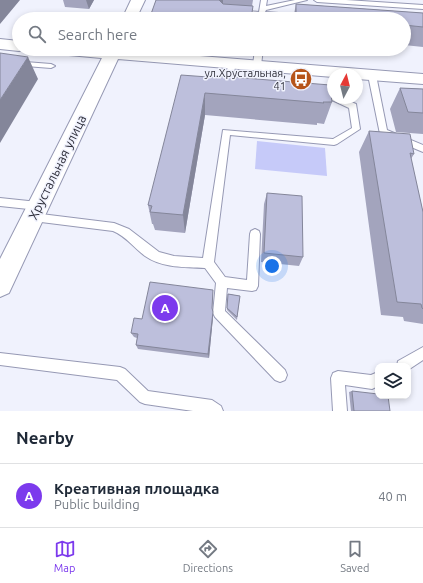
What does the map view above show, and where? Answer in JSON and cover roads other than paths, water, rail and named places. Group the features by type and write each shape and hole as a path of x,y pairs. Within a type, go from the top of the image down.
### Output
{"street":[{"path":"132,12 138,0"},
{"path":"0,44 12,45"},
{"name":"Хрустальная улица","path":"0,285 111,56"},
{"path":"163,56 232,63 258,57 372,75 423,79"}],"lane":[{"path":"262,12 264,0"},
{"path":"268,12 304,0"},
{"path":"317,0 423,7"},
{"path":"0,62 51,66"},
{"path":"232,63 228,84 242,85"},
{"path":"372,75 383,132 423,149"},
{"path":"280,375 219,313 222,282 208,263 226,132 334,142 356,129 353,106 349,104"},
{"path":"0,202 35,212 114,227 123,231 151,253 161,258 208,263"},
{"path":"222,282 252,286 256,234"},
{"path":"408,363 423,353"},
{"path":"0,358 120,374 145,397 212,407 216,411"},
{"path":"340,411 338,378 372,382 375,380"}],"place":[{"name":"ул.Хрустальная, 41","path":"301,79"},
{"name":"Креативная площадка","path":"165,308"}]}
